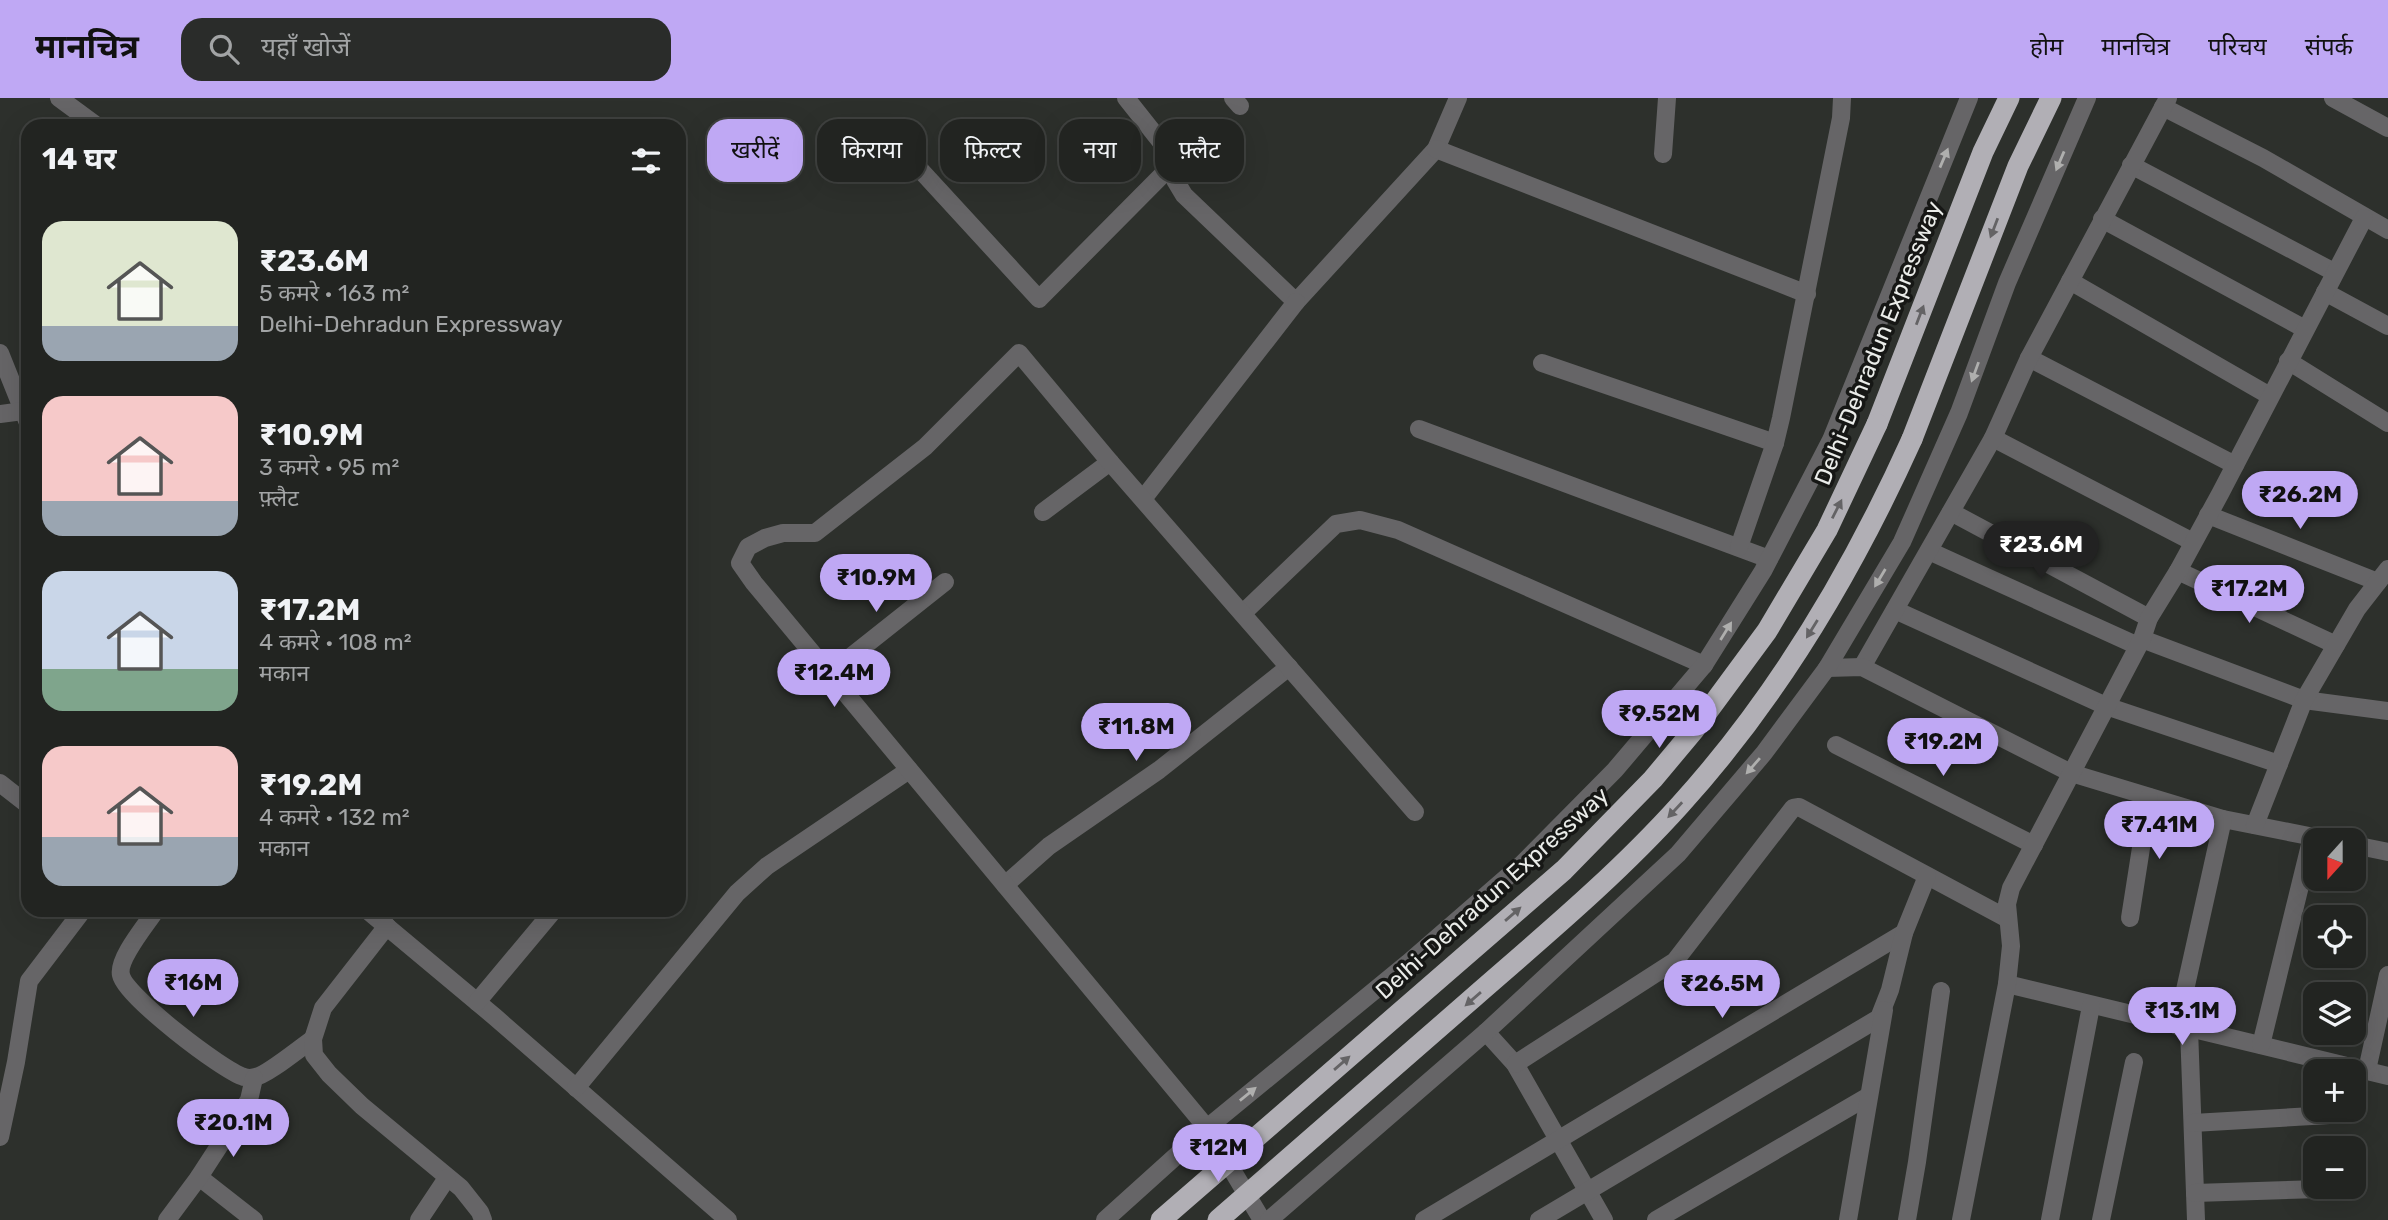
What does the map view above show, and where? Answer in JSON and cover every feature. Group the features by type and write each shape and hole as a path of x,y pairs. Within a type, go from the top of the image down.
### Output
{"highway":[{"name":"Delhi-Dehradun Expressway","path":"1161,1220 1564,870 1653,779 1733,680 1798,582 1853,478 1877,424 1983,152 2009,98"},
{"path":"1218,1220 1599,888 1681,804 1763,702 1830,601 1887,494 1917,426 2018,166 2051,98"}],"street":[{"path":"59,98 88,119"},
{"path":"1126,98 1155,135"},
{"path":"1143,499 1296,302 1436,149 1458,98"},
{"path":"1663,154 1667,98"},
{"path":"1739,547 1775,443 1807,294 1841,118 1842,98"},
{"path":"1105,1220 1207,1128 1408,963 1522,864 1615,770 1704,665 1769,559 1831,440 1969,98"},
{"path":"1269,1220 1486,1032 1678,854 1764,753 1826,668 1902,542 1959,413 2007,283 2087,98"},
{"path":"2333,98 2388,128"},
{"path":"1863,667 1993,438 2029,358 2165,103 2388,230"},
{"path":"1436,149 1807,294"},
{"path":"2131,165 2334,272"},
{"path":"926,175 1039,299 1155,182"},
{"path":"1176,182 1184,195 1296,302"},
{"path":"1961,1220 2007,984 2011,946 2007,904 2011,888 2140,642 2149,618 2178,571 2235,465 2364,218"},
{"path":"2102,219 2305,329"},
{"path":"2070,281 2270,396"},
{"path":"2325,292 2388,326"},
{"path":"0,353 21,405"},
{"path":"1262,1220 1207,1128 829,674 740,563 748,547 765,538 783,533 815,533 925,447 1019,353 1110,462 1415,813"},
{"path":"2029,358 2235,465"},
{"path":"2288,361 2388,423"},
{"path":"1542,363 1775,443"},
{"path":"0,414 21,416"},
{"path":"1419,429 1769,559"},
{"path":"1993,438 2193,542"},
{"path":"1043,512 1110,462"},
{"path":"1951,512 2149,618"},
{"path":"2208,515 2383,576 2357,609 2304,700 2255,825"},
{"path":"1243,614 1336,524 1360,520 1398,530 1704,665"},
{"path":"1928,551 2140,642 2304,700 2388,711"},
{"path":"2178,571 2336,645"},
{"path":"829,674 945,582"},
{"path":"1895,610 2106,706 2279,764"},
{"path":"1005,885 1049,846 1159,770 1289,667"},
{"path":"1826,668 1863,667 2071,773 2223,819 2303,835"},
{"path":"1836,745 2034,845"},
{"path":"576,1088 737,893 766,866 909,770"},
{"path":"3,791 21,801"},
{"path":"2130,918 2149,797"},
{"path":"1515,1064 1675,961 1793,808 1799,807 2008,919"},
{"path":"2196,1220 2193,1123 2183,1027 2223,819"},
{"path":"2366,847 2388,852"},
{"path":"1848,1220 1884,1008 1904,933 1927,876"},
{"path":"2261,1045 2305,891"},
{"path":"0,1137 29,981 78,917"},
{"path":"151,917 128,951 120,975 138,1000 216,1061 235,1073 254,1078 262,1076 313,1039"},
{"path":"376,917 728,1220"},
{"path":"477,1002 548,917"},
{"path":"387,926 323,1008 313,1039 314,1055 362,1106 472,1200 483,1220"},
{"path":"1424,1220 1904,933"},
{"path":"2367,1070 2388,975"},
{"path":"2007,984 2388,1076"},
{"path":"1907,1220 1941,991"},
{"path":"2050,1220 2091,1006"},
{"path":"1539,1220 1879,1018 1884,1008"},
{"path":"1486,1032 1515,1064 1604,1220"},
{"path":"2101,1220 2134,1062"},
{"path":"167,1220 199,1177 249,1100 254,1078"},
{"path":"1656,1220 1867,1097"},
{"path":"2193,1123 2303,1117"},
{"path":"199,1177 254,1220"},
{"path":"419,1220 447,1178"},
{"path":"2195,1193 2303,1190"}]}
